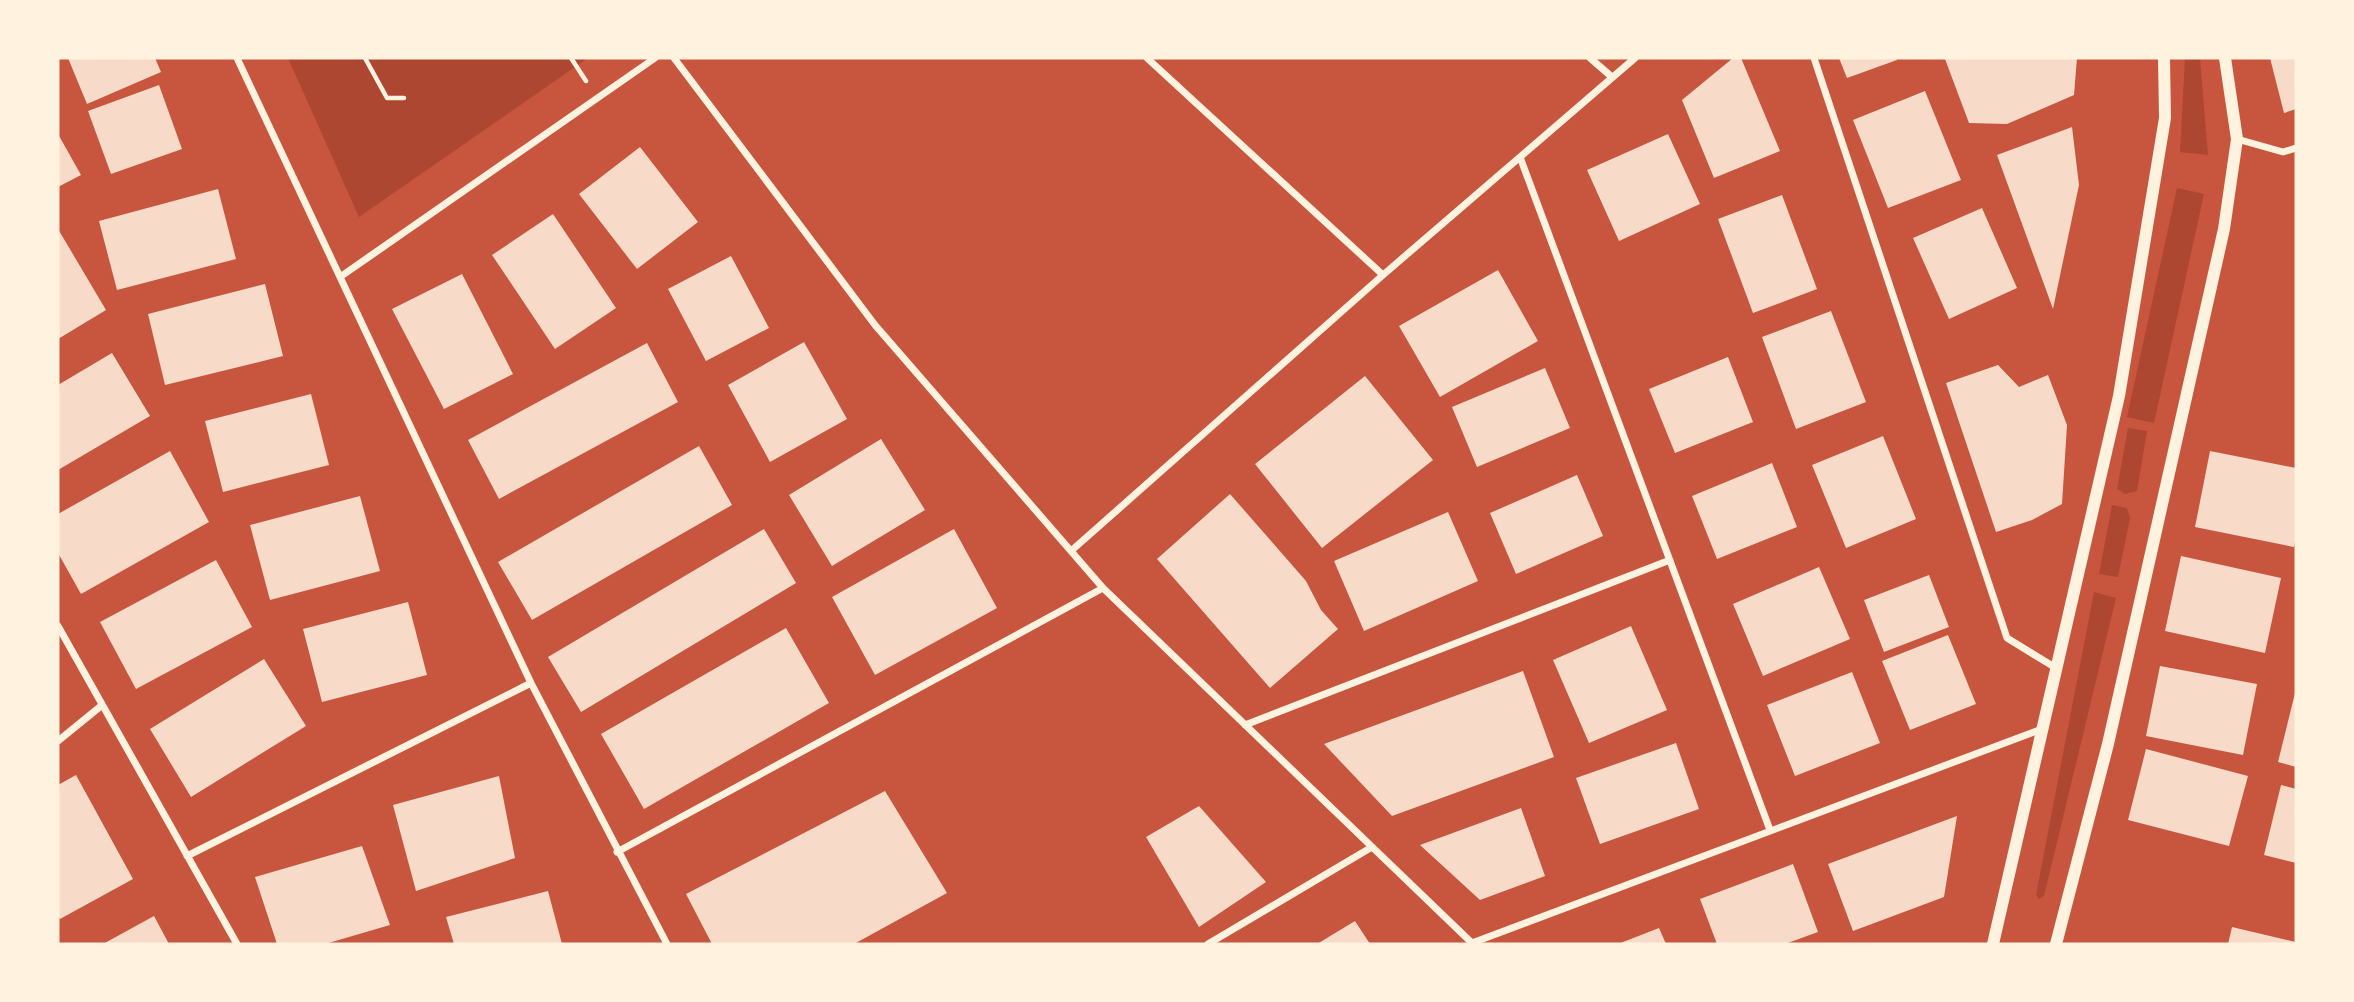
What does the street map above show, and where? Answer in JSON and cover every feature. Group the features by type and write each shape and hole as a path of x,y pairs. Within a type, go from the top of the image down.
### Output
{"street":[{"path":"237,58 531,683 667,944"},
{"path":"340,277 655,58"},
{"path":"674,58 875,325 1103,588 1472,944 2043,728"},
{"path":"1147,58 1383,275"},
{"path":"1590,58 1612,77"},
{"path":"1071,551 1383,275 1635,58"},
{"path":"1814,58 2007,638 2056,668"},
{"path":"1993,944 2119,396 2165,118 2164,58"},
{"path":"2056,944 2108,744 2224,229 2237,139 2225,58"},
{"path":"2237,139 2283,152 2296,148"},
{"path":"1520,157 1770,830"},
{"path":"1245,725 1670,560"},
{"path":"617,852 1103,588"},
{"path":"58,626 237,944"},
{"path":"187,856 531,683"},
{"path":"58,741 101,706"},
{"path":"1208,944 1373,848"}],"path":[{"path":"365,58 387,98 404,99"}],"shaded area":[{"path":"288,58 588,58 359,217"},
{"path":"2185,58 2200,58 2208,155 2180,152"},
{"path":"2177,188 2204,194 2154,423 2127,417"},
{"path":"2128,428 2147,431 2137,491 2125,494 2117,489"},
{"path":"2112,505 2127,508 2130,518 2118,577 2099,574"},
{"path":"2094,592 2116,598 2044,896 2039,899 2036,895"}],"building":[{"path":"68,58 155,58 161,72 87,104"},
{"path":"1733,58 1741,58 1780,151 1714,178 1682,100"},
{"path":"1839,58 1896,58 1897,60 1847,78"},
{"path":"2077,58 2074,95 2007,124 1969,123 1945,59"},
{"path":"2270,58 2296,58 2296,109 2284,113"},
{"path":"159,85 182,149 111,174 88,111"},
{"path":"1925,91 1961,180 1888,208 1853,120"},
{"path":"2072,127 2079,185 2053,309 1997,155"},
{"path":"58,134 81,175 58,187"},
{"path":"1668,134 1700,204 1619,241 1587,170"},
{"path":"640,147 698,222 637,269 579,194"},
{"path":"218,189 236,259 117,290 99,221"},
{"path":"1782,195 1817,289 1753,313 1718,219"},
{"path":"1982,208 2017,288 1949,319 1913,238"},
{"path":"553,214 616,308 555,349 492,255"},
{"path":"58,229 106,310 58,339"},
{"path":"731,256 769,328 706,361 668,289"},
{"path":"1498,270 1538,341 1440,397 1399,326"},
{"path":"462,274 513,374 444,409 392,309"},
{"path":"265,284 283,356 165,385 148,314"},
{"path":"1831,311 1866,402 1796,429 1762,337"},
{"path":"804,342 847,419 770,462 728,385"},
{"path":"647,343 678,402 499,499 468,440"},
{"path":"112,353 150,416 58,470 58,385"},
{"path":"1728,357 1753,422 1675,453 1649,389"},
{"path":"1998,365 2019,387 2048,375 2067,425 2062,504 2032,520 1996,532 1946,383"},
{"path":"1545,368 1570,428 1477,467 1452,407"},
{"path":"1365,376 1433,460 1322,548 1255,464"},
{"path":"311,394 329,465 223,492 205,421"},
{"path":"1883,436 1916,519 1846,548 1812,465"},
{"path":"881,439 925,510 832,566 789,495"},
{"path":"699,446 732,505 532,620 498,562"},
{"path":"170,451 209,522 81,594 58,553 58,514"},
{"path":"2210,451 2296,468 2294,547 2195,527"},
{"path":"1772,463 1797,527 1717,559 1692,496"},
{"path":"1577,475 1603,536 1516,574 1490,513"},
{"path":"1230,494 1306,581 1321,610 1338,629 1270,688 1157,559"},
{"path":"360,496 380,571 270,600 250,525"},
{"path":"1448,512 1478,581 1364,631 1334,561"},
{"path":"764,529 796,583 581,712 548,657"},
{"path":"954,529 997,608 875,675 832,597"},
{"path":"2181,556 2281,578 2265,653 2165,631"},
{"path":"216,560 252,627 136,689 100,622"},
{"path":"1819,567 1850,639 1763,676 1733,604"},
{"path":"1929,575 1949,627 1884,652 1864,600"},
{"path":"408,602 427,675 322,702 303,629"},
{"path":"1631,626 1667,710 1589,743 1553,660"},
{"path":"786,628 829,703 644,809 601,734"},
{"path":"1948,635 1976,704 1910,730 1882,661"},
{"path":"264,659 306,726 191,797 150,729"},
{"path":"2160,666 2257,684 2243,755 2146,736"},
{"path":"1523,671 1554,757 1392,816 1324,744"},
{"path":"1852,672 1880,743 1795,776 1767,705"},
{"path":"2296,693 2296,767 2278,762"},
{"path":"1676,743 1699,809 1600,844 1576,778"},
{"path":"2146,749 2248,776 2229,846 2128,820"},
{"path":"76,775 133,879 60,919 58,785"},
{"path":"499,776 515,858 416,891 393,805"},
{"path":"2281,785 2296,789 2296,863 2264,855"},
{"path":"885,791 947,893 854,944 712,944 686,894"},
{"path":"1199,806 1266,882 1199,927 1146,837"},
{"path":"1521,808 1545,876 1480,900 1420,845"},
{"path":"1957,816 1944,897 1853,931 1828,864"},
{"path":"362,846 390,925 325,944 277,944 255,877"},
{"path":"1793,864 1818,932 1785,944 1717,944 1700,899"},
{"path":"548,891 562,944 454,944 446,917"},
{"path":"154,916 169,944 103,944"},
{"path":"1355,921 1370,944 1317,944"},
{"path":"2232,927 2296,942 2296,944 2228,944"},
{"path":"1659,928 1666,944 1618,944"}]}
